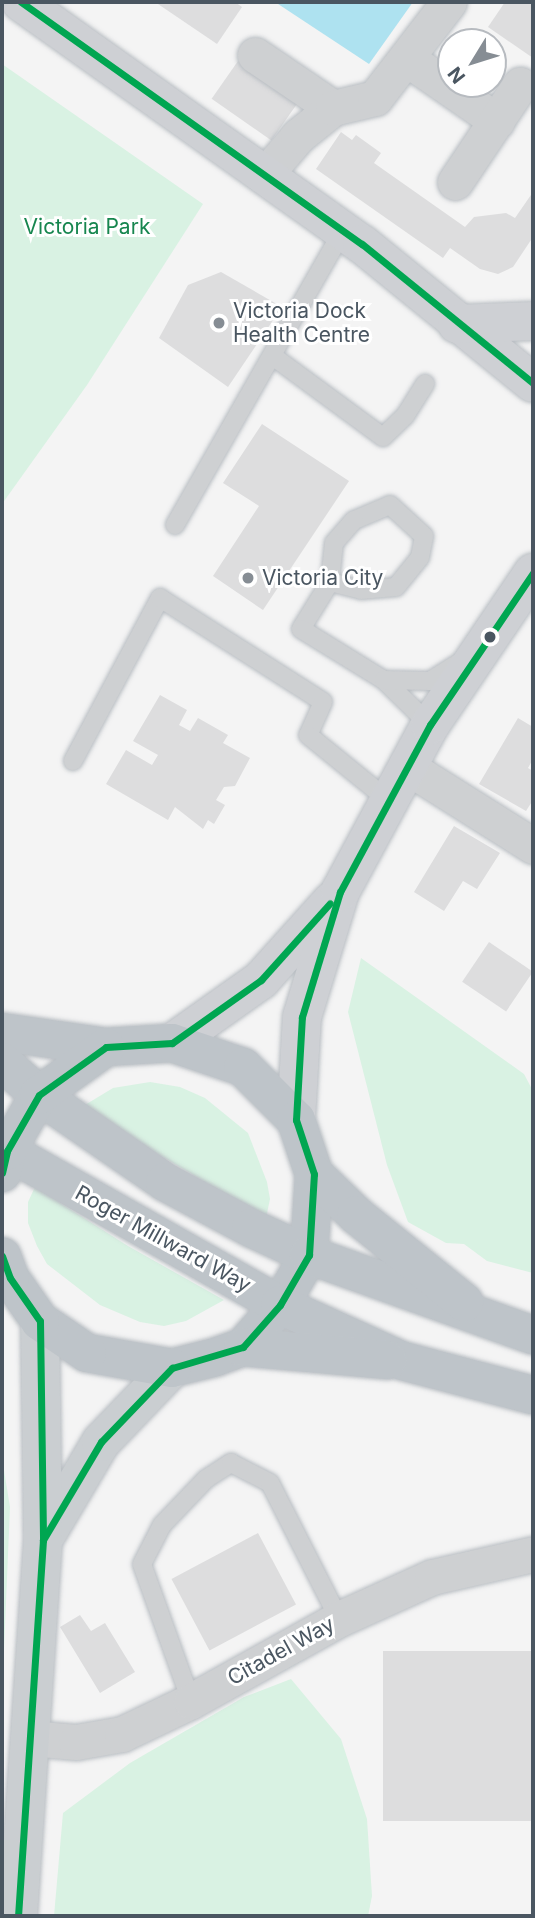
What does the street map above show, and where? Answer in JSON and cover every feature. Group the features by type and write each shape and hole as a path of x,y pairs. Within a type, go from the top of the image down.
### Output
{"highway":[{"path":"2,1032 106,1047 172,1043 243,1067 296,1120 314,1174 309,1255 280,1305 243,1347 172,1368 87,1353 40,1321 10,1278 2,1256"},
{"path":"4,1157 40,1095 106,1047"},
{"path":"2,1062 40,1095 165,1182 309,1255 490,1323 533,1335"},
{"name":"Roger Millward Way","path":"4,1157 280,1305 403,1361 533,1395"},
{"path":"314,1174 356,1215 490,1323"},
{"name":"Roger Millward Way","path":"243,1347 298,1356 403,1361"}],"main road":[{"path":"18,1916 43,1540 40,1321"},
{"path":"43,1540 101,1442 172,1368"}],"street":[{"path":"22,2 343,231 533,383"},
{"path":"264,176 299,136 332,108 375,98 409,60 449,2"},
{"path":"255,55 332,108"},
{"path":"409,60 497,121"},
{"path":"455,182 520,85"},
{"path":"457,324 533,321"},
{"path":"296,1120 302,1017 340,892 430,726 533,573"},
{"path":"406,766 533,846"},
{"path":"172,1043 261,980 340,892"},
{"name":"Citadel Way","path":"30,1738 76,1742 122,1734 191,1701 339,1619 432,1577 533,1553"}],"lane":[{"path":"175,526 274,357 343,231"},
{"path":"274,357 383,438 405,416 425,384"},
{"path":"330,582 361,590 396,587 420,557 424,537 390,505 354,520 334,543 330,582 301,629 384,680 430,726"},
{"path":"74,761 160,598 323,702 308,735 388,800"},
{"path":"384,680 430,681 485,644"},
{"path":"191,1701 142,1564 162,1525 206,1479 231,1462 270,1483 339,1619"}],"green space":[{"name":"Victoria Park","path":"2,64 203,204 87,385 2,504"},
{"path":"361,958 524,1074 533,1091 533,1273 487,1261 464,1244 446,1243 408,1222 387,1165 348,1012"},
{"path":"150,1082 180,1087 205,1098 248,1133 267,1182 270,1199 266,1218 80,1108 113,1088"},
{"path":"35,1187 128,1246 224,1300 186,1321 164,1326 140,1322 100,1305 47,1264 37,1246 28,1223 28,1202"},
{"path":"2,1458 10,1507 2,1698"},
{"path":"291,1679 341,1739 367,1819 372,1896 368,1916 54,1916 63,1813 130,1763 244,1697"}],"water":[{"path":"275,2 413,2 369,64"}],"building":[{"path":"155,2 235,2 242,7 217,44"},
{"path":"505,2 533,2 533,58 507,40 507,28 488,27"},
{"path":"238,61 298,103 271,141 212,99"},
{"path":"341,132 352,140 356,135 381,153 374,163 465,227 474,217 506,213 515,218 533,192 533,237 513,267 498,274 480,269 450,248 443,258 316,169"},
{"name":"Victoria Dock Health Centre","path":"221,272 282,307 228,387 159,338 188,285"},
{"path":"262,424 349,481 263,610 213,576 259,506 223,483"},
{"path":"160,695 187,710 179,725 190,731 198,718 228,735 223,743 250,758 235,786 224,787 216,800 225,805 214,824 208,820 203,829 175,807 168,820 106,784 126,750 152,765 158,755 133,741"},
{"path":"518,718 533,727 533,759 528,768 533,771 533,800 526,811 479,784"},
{"path":"454,826 500,853 477,889 463,881 444,911 414,892"},
{"path":"489,942 533,972 506,1011 462,982"},
{"path":"258,1533 296,1605 209,1651 171,1579"},
{"path":"80,1615 91,1631 105,1623 135,1672 100,1693 60,1627"},
{"path":"383,1651 533,1651 533,1821 383,1821"}],"transit line":[{"path":"21,2 362,244 533,383"},
{"path":"43,1540 101,1442 172,1368 243,1347 280,1305 309,1255 314,1174 296,1120 302,1017 340,892 430,725 533,573"},
{"path":"2,1173 7,1151 39,1095 106,1047 172,1043 261,980 330,903"},
{"path":"2,1256 10,1278 40,1321 43,1540 18,1916"}],"place":[{"name":"Victoria Dock Health Centre","path":"219,323"},
{"name":"Victoria City","path":"248,578"}]}
